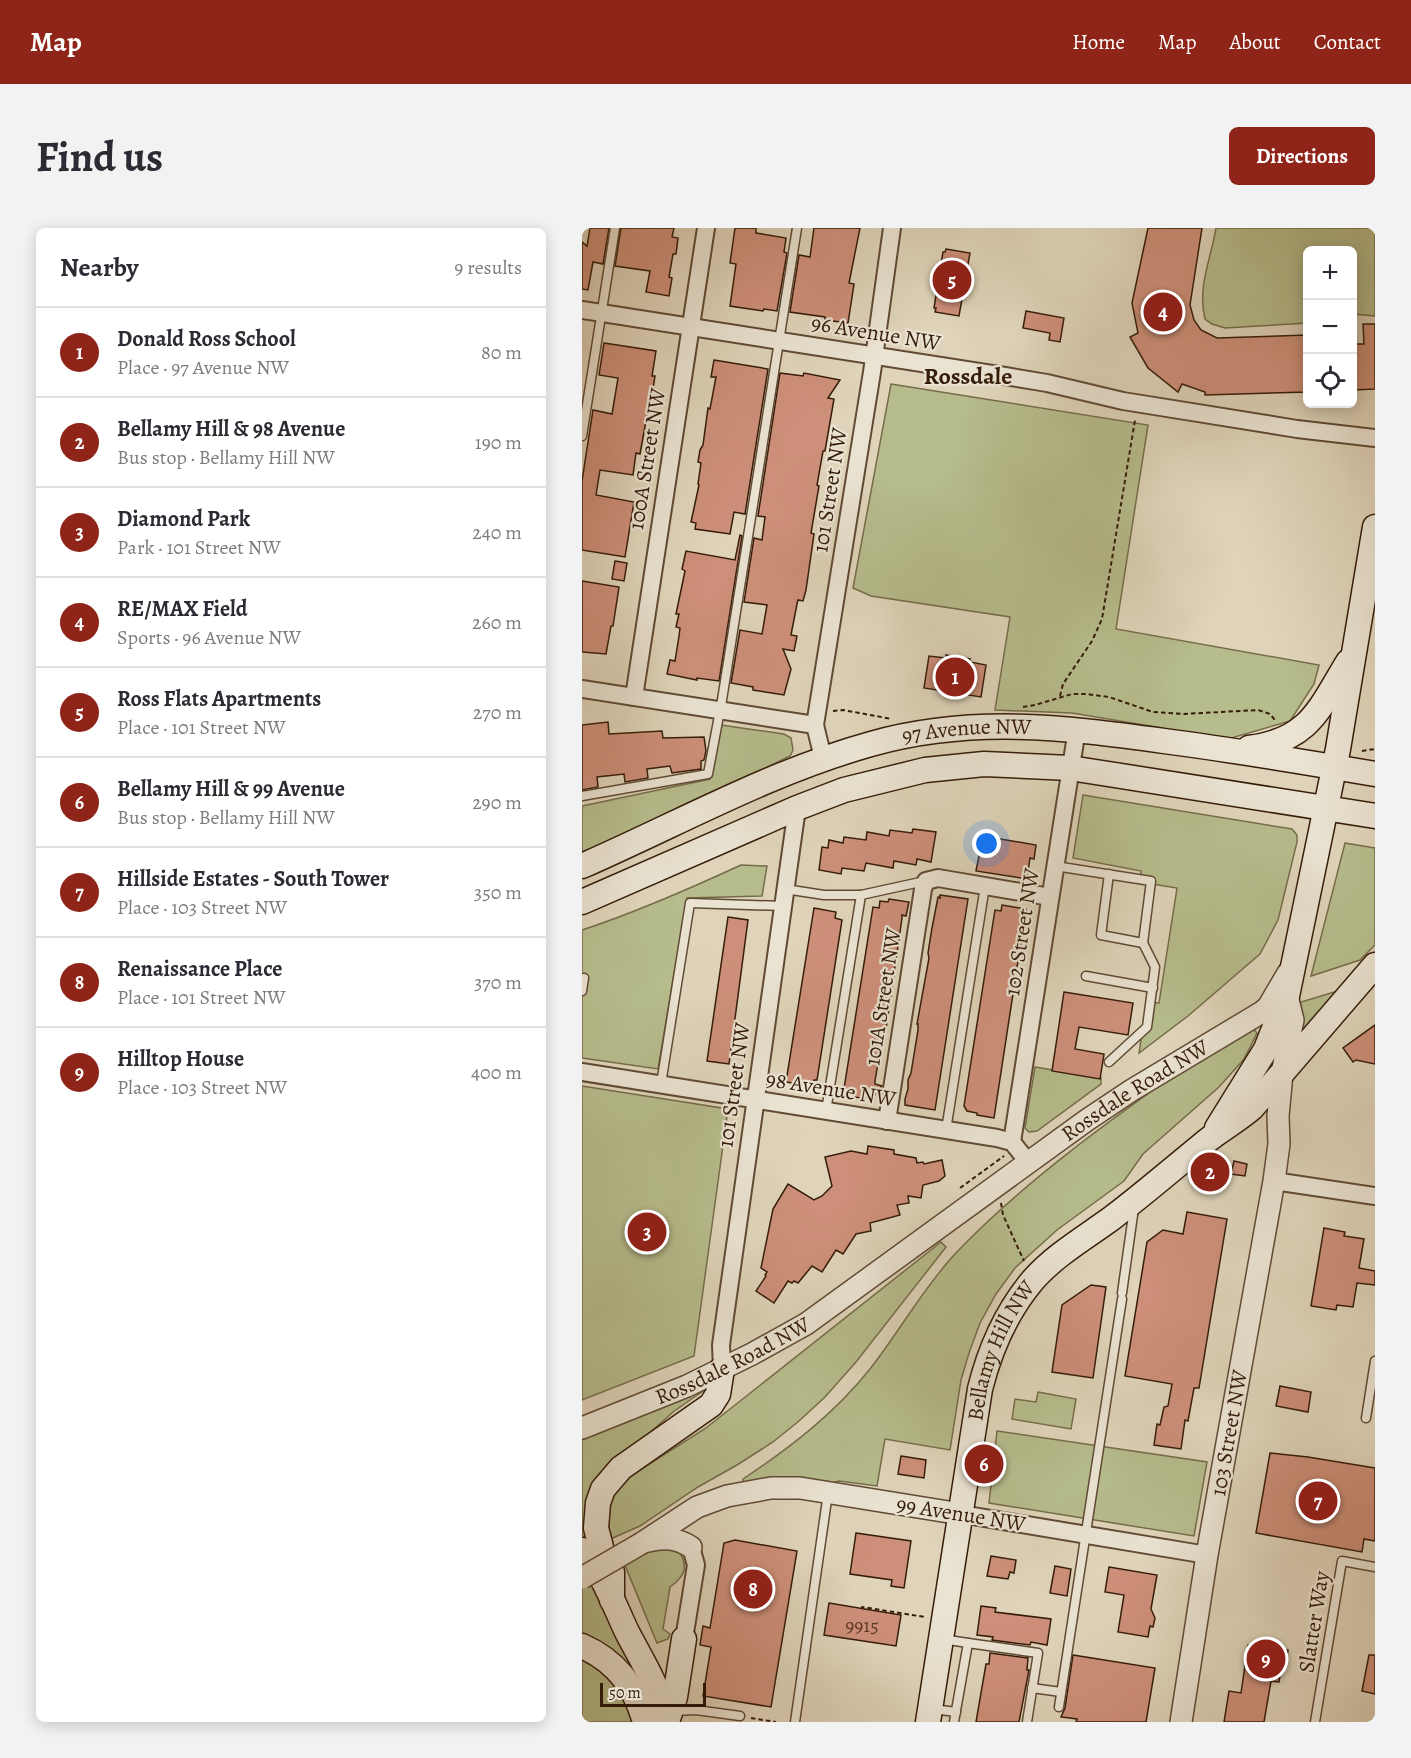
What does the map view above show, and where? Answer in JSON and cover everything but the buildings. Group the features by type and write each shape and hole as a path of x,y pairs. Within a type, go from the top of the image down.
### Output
{"main road":[{"name":"Rossdale Road NW","path":"1294,962 1334,767 1375,527"},
{"path":"1232,751 1270,745 1302,729 1318,712 1354,652"},
{"name":"97 Avenue NW","path":"582,866 777,776 823,758 873,743 945,730 987,726 1077,729 1375,774"},
{"name":"97 Avenue NW","path":"582,902 653,873 797,808 844,790 925,770 984,764 1070,768 1375,816"},
{"name":"Bellamy Hill NW","path":"1210,1138 1266,1049 1287,996 1294,962"},
{"name":"Bellamy Hill NW","path":"929,1715 980,1389 990,1353 1006,1319 1035,1278 1135,1201 1210,1138 1252,1108 1375,965"},
{"path":"612,1600 612,1572 602,1551 596,1528 598,1503 603,1489 621,1468 711,1405 718,1394 722,1369"},
{"path":"582,1550 612,1600 660,1696 668,1718"},
{"path":"638,1651 656,1655 663,1654 684,1639"},
{"path":"668,1718 676,1689 684,1639"},
{"path":"582,1646 607,1660 628,1682 638,1698 645,1722"}],"street":[{"name":"100A Street NW","path":"634,697 706,228"},
{"name":"101 Street NW","path":"823,758 815,725 892,228"},
{"name":"96 Avenue NW","path":"582,310 779,339 1047,383 1123,400 1298,429 1375,438"},
{"path":"582,689 815,725"},
{"name":"102 Street NW","path":"1012,1142 1077,729"},
{"name":"101 Street NW","path":"722,1369 721,1346 797,808"},
{"path":"926,881 938,878 1050,897"},
{"name":"101A Street NW","path":"887,1121 926,881"},
{"name":"Rossdale Road NW","path":"582,1428 687,1386 806,1324 1028,1162 1132,1090 1262,1012 1268,1007 1294,962"},
{"name":"103 Street NW","path":"1181,1722 1207,1555 1274,1181 1279,1144 1278,1116 1282,1073 1293,1020 1287,996"},
{"name":"103 Street NW","path":"1279,1144 1288,1117 1296,1070 1307,1046"},
{"name":"98 Avenue NW","path":"582,1072 1012,1142"},
{"path":"1012,1142 1028,1162"},
{"path":"1274,1181 1375,1196"},
{"name":"99 Avenue NW","path":"706,1503 771,1488 800,1488 1207,1555"},
{"path":"582,1578 706,1503"},
{"path":"684,1639 696,1565 690,1539 706,1503"},
{"path":"642,1543 662,1538 676,1539 691,1547"}],"lane":[{"path":"582,436 615,228"},
{"path":"582,796 708,774 797,228"},
{"path":"1055,866 1151,881 1143,943 1155,967 1147,1027 1109,1062"},
{"path":"1109,874 1101,935 1143,943"},
{"path":"785,889 824,896 861,895 926,881"},
{"path":"946,1130 985,886"},
{"path":"826,1111 861,895"},
{"path":"661,1084 690,903 783,906"},
{"path":"1086,976 1153,988"},
{"path":"582,991 584,978"},
{"path":"1059,1707 1135,1201"},
{"path":"1366,1418 1375,1361"},
{"path":"795,1722 829,1492"},
{"name":"Slatter Way","path":"1315,1722 1342,1561 1375,1567"},
{"path":"942,1639 1038,1653 1027,1722"},
{"path":"954,1722 968,1643"},
{"path":"1032,1688 1061,1692"},
{"path":"668,1718 696,1710 740,1716"},
{"path":"929,1715 956,1712"}],"path":[{"path":"1060,696 1063,684 1092,641 1102,619 1135,420"},
{"path":"1357,752 1375,750"},
{"path":"1003,1215 1025,1264"},
{"path":"862,1609 862,1607 922,1616"},
{"path":"751,1718 776,1722"}],"green space":[{"path":"1216,228 1375,228 1375,316 1357,314 1357,246 1303,246 1303,323 1225,328 1212,324 1205,319 1203,307 1206,273"},
{"path":"891,384 1148,425 1116,629 1319,665 1314,684 1290,721 1228,739 1072,713 995,710 1010,617 871,596 853,588"},
{"path":"721,725 784,734 791,738 793,750 790,756 656,821 582,852 582,806 710,779"},
{"path":"1083,795 1292,829 1297,835 1278,920 1260,954 1188,1016 1139,1053 1147,1002 1159,1003 1177,888 1140,882 1141,871 1073,858"},
{"path":"1345,843 1375,848 1375,945 1360,960 1311,976"},
{"path":"741,865 767,866 762,896 687,898 658,1069 582,1058 582,930 663,900"},
{"path":"1341,990 1297,1041 1301,1002"},
{"path":"1251,1026 1257,1033 1244,1059 1219,1087 1143,1154 1124,1181 1057,1230 1015,1268 996,1294 980,1323 961,1380 950,1450 885,1439 877,1486 839,1481 827,1484 743,1485 743,1479 811,1429 842,1401 881,1355 942,1268 986,1223 1055,1163 1092,1135 1242,1027"},
{"path":"1035,1067 1101,1078 1101,1084 1037,1131 1029,1132 1025,1128"},
{"path":"582,1086 728,1109 694,1356 582,1400"},
{"path":"941,1242 946,1247 856,1362 825,1397 799,1421 773,1442 698,1487 640,1526 608,1540 608,1498 615,1486 706,1428"},
{"path":"716,1382 673,1412 644,1438 587,1540 582,1535 582,1437"},
{"path":"1038,1392 1076,1399 1071,1429 1012,1419 1015,1399 1036,1402"},
{"path":"997,1431 1207,1462 1194,1536 989,1503"},
{"path":"655,1543 676,1547 684,1564 683,1574 670,1587 663,1629 670,1634 668,1639 657,1643 624,1563"},
{"path":"590,1580 646,1687 582,1636 582,1584"},
{"path":"582,1654 621,1680 638,1722 582,1722"}],"place":[{"name":"Ross Flats Apartments","path":"952,280"},
{"name":"RE/MAX Field","path":"1163,312"},
{"name":"Donald Ross School","path":"955,677"},
{"name":"Bellamy Hill & 98 Avenue","path":"1210,1172"},
{"name":"Diamond Park","path":"647,1232"},
{"name":"Bellamy Hill & 99 Avenue","path":"984,1464"},
{"name":"Hillside Estates - South Tower","path":"1318,1501"},
{"name":"Renaissance Place","path":"753,1589"},
{"name":"Hilltop House","path":"1266,1659"}],"district":[{"name":"Rossdale","path":"968,376"}]}
